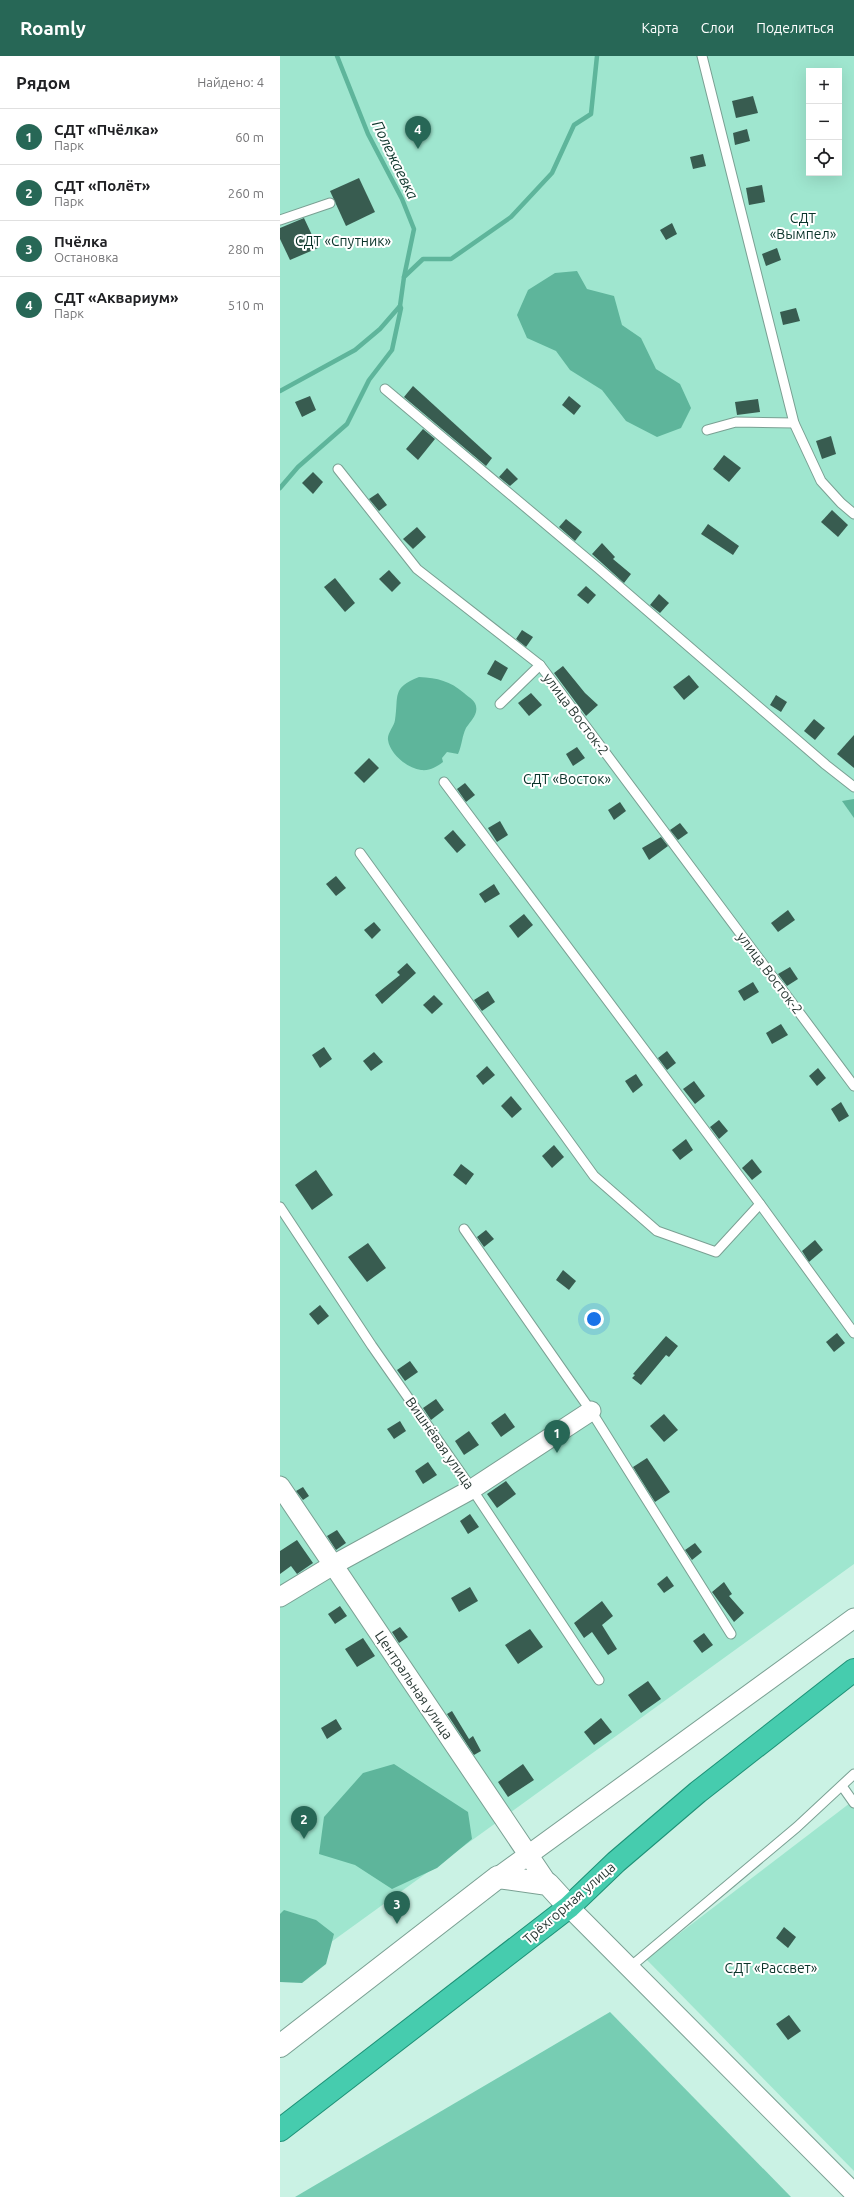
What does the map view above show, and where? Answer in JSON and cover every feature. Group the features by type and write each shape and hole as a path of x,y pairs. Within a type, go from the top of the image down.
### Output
{"highway":[{"name":"Трёхгорная улица","path":"280,2130 569,1907 616,1862 698,1792 854,1670"}],"street":[{"path":"280,1598 333,1565 472,1489 591,1411"},
{"name":"Центральная улица","path":"280,1486 548,1884"},
{"path":"280,2046 528,1854 854,1618"},
{"path":"498,1877 548,1884 629,1968 854,2193"}],"lane":[{"path":"702,56 794,423 821,481 840,503 854,514"},
{"path":"280,220 330,203"},
{"path":"385,389 598,568 826,765 854,787"},
{"path":"707,430 736,422 794,423"},
{"name":"улица Восток-2","path":"338,469 417,569 540,665 854,1086"},
{"path":"500,704 540,665"},
{"path":"444,782 760,1204 854,1333"},
{"path":"360,853 594,1176 657,1231 716,1252 760,1204"},
{"name":"Вишнёвая улица","path":"280,1207 372,1346 472,1489 599,1680"},
{"path":"464,1229 591,1411 731,1634"},
{"path":"629,1968 797,1827 854,1774"},
{"path":"842,1786 854,1803"}],"green space":[{"name":"СДТ «Восток»","path":"280,56 854,56 854,1564 280,1979"},
{"name":"СДТ «Рассвет»","path":"854,1800 854,2171 646,1959"}],"shaded area":[{"path":"577,271 587,289 614,296 622,325 641,338 656,369 680,384 691,408 681,428 657,437 626,421 602,390 570,370 556,351 527,338 517,315 528,290 555,273"},
{"path":"419,677 438,679 449,683 459,689 475,703 476,706 476,712 466,728 458,754 447,752 442,758 443,762 438,766 427,770 416,769 400,760 389,745 388,740 395,720 397,699 400,689 410,681"},
{"path":"854,799 854,818 842,801"},
{"path":"394,1764 468,1812 472,1839 437,1868 392,1889 355,1865 319,1854 324,1817 363,1773"},
{"path":"284,1910 316,1920 334,1934 326,1964 302,1983 280,1982 280,1914"},
{"path":"610,2012 791,2197 295,2197"}],"building":[{"path":"753,96 758,113 736,118 732,101"},
{"path":"747,129 750,141 735,145 733,133"},
{"path":"703,154 706,166 693,169 690,157"},
{"path":"359,178 375,212 346,226 330,191"},
{"path":"762,185 765,202 749,205 746,188"},
{"path":"304,218 318,248 290,260 280,239 280,228"},
{"path":"672,223 677,234 666,240 660,230"},
{"path":"777,248 781,260 766,266 762,254"},
{"path":"796,308 800,321 783,325 780,312"},
{"path":"413,386 492,458 486,466 404,397"},
{"path":"310,396 316,410 302,417 295,402"},
{"path":"569,396 581,406 574,415 562,405"},
{"path":"758,399 760,412 737,415 735,402"},
{"path":"423,429 435,439 418,460 406,449"},
{"path":"831,436 836,454 822,459 816,441"},
{"path":"724,455 741,468 729,482 713,469"},
{"path":"507,468 518,479 510,486 499,477"},
{"path":"313,472 323,482 313,494 302,483"},
{"path":"378,493 387,505 379,511 369,499"},
{"path":"832,510 848,525 838,537 821,522"},
{"path":"566,519 582,532 575,541 559,527"},
{"path":"708,524 739,546 733,555 701,534"},
{"path":"417,527 426,537 413,549 403,539"},
{"path":"602,543 615,557 613,559 631,574 624,583 592,554"},
{"path":"389,570 401,583 392,592 379,579"},
{"path":"335,578 355,603 345,612 324,587"},
{"path":"586,586 596,595 588,604 577,595"},
{"path":"659,594 669,603 660,613 650,605"},
{"path":"522,630 533,637 526,647 516,639"},
{"path":"495,660 508,668 501,681 487,674"},
{"path":"563,666 585,693 598,705 586,716 554,673"},
{"path":"689,675 699,687 684,700 673,687"},
{"path":"531,693 542,705 529,716 518,703"},
{"path":"776,695 787,702 781,712 770,705"},
{"path":"814,719 825,728 815,740 804,731"},
{"path":"854,735 854,768 837,754"},
{"path":"577,747 585,758 573,766 566,754"},
{"path":"369,758 379,768 364,783 354,773"},
{"path":"465,783 475,795 466,802 457,789"},
{"path":"620,802 626,811 614,820 608,810"},
{"path":"500,821 508,835 497,842 488,828"},
{"path":"680,823 688,833 678,840 670,830"},
{"path":"453,830 466,845 457,853 444,838"},
{"path":"661,837 668,846 649,860 642,848"},
{"path":"336,876 346,888 336,896 326,884"},
{"path":"494,884 500,894 485,903 479,894"},
{"path":"788,910 795,920 778,932 771,923"},
{"path":"524,914 533,925 518,938 509,926"},
{"path":"374,922 381,930 372,939 364,930"},
{"path":"407,963 416,973 382,1004 375,995 400,975 397,972"},
{"path":"790,967 798,979 787,986 778,974"},
{"path":"753,982 759,992 744,1001 738,991"},
{"path":"488,991 495,1002 482,1011 474,1000"},
{"path":"434,995 443,1004 432,1014 423,1005"},
{"path":"781,1024 788,1035 772,1044 766,1033"},
{"path":"324,1047 332,1059 320,1068 312,1055"},
{"path":"667,1051 676,1063 667,1070 658,1058"},
{"path":"374,1052 383,1062 371,1071 363,1061"},
{"path":"487,1066 495,1075 483,1085 476,1076"},
{"path":"818,1068 826,1078 817,1086 809,1076"},
{"path":"636,1074 643,1085 633,1093 625,1081"},
{"path":"694,1081 705,1096 695,1104 683,1089"},
{"path":"511,1096 522,1109 512,1118 501,1106"},
{"path":"841,1102 849,1116 839,1122 831,1109"},
{"path":"719,1120 728,1131 719,1139 710,1127"},
{"path":"686,1139 693,1150 680,1160 672,1150"},
{"path":"554,1145 564,1157 552,1168 542,1156"},
{"path":"752,1159 762,1172 752,1180 742,1168"},
{"path":"461,1164 474,1174 466,1185 453,1175"},
{"path":"316,1170 333,1195 312,1210 295,1185"},
{"path":"486,1230 494,1239 484,1247 477,1237"},
{"path":"815,1240 823,1250 809,1262 802,1251"},
{"path":"368,1243 386,1268 367,1282 348,1257"},
{"path":"563,1270 576,1281 569,1290 556,1280"},
{"path":"320,1305 329,1316 318,1325 309,1314"},
{"path":"837,1333 845,1343 834,1352 826,1342"},
{"path":"666,1336 678,1346 669,1357 666,1355 641,1385 632,1378 635,1375 633,1374"},
{"path":"410,1361 418,1372 405,1381 397,1370"},
{"path":"436,1399 444,1410 431,1420 423,1408"},
{"path":"505,1413 515,1427 501,1437 491,1423"},
{"path":"664,1414 678,1430 664,1442 650,1426"},
{"path":"400,1421 406,1431 394,1439 387,1429"},
{"path":"469,1431 479,1445 464,1455 455,1441"},
{"path":"647,1458 670,1492 655,1502 633,1467"},
{"path":"428,1462 437,1475 423,1484 415,1471"},
{"path":"506,1481 516,1494 497,1508 487,1494"},
{"path":"303,1487 309,1496 303,1500 296,1491"},
{"path":"470,1514 479,1527 468,1534 460,1521"},
{"path":"337,1530 346,1543 336,1550 327,1536"},
{"path":"297,1540 313,1563 297,1574 291,1566 280,1574 280,1551"},
{"path":"695,1543 702,1552 692,1560 685,1550"},
{"path":"667,1576 674,1586 664,1593 657,1584"},
{"path":"724,1582 732,1594 729,1596 744,1613 734,1622 712,1592"},
{"path":"470,1587 478,1601 459,1612 451,1598"},
{"path":"602,1601 613,1616 602,1625 617,1649 608,1655 592,1632 584,1638 574,1623"},
{"path":"340,1606 347,1616 335,1624 328,1614"},
{"path":"400,1627 408,1637 399,1643 392,1632"},
{"path":"530,1629 543,1647 518,1664 505,1645"},
{"path":"704,1633 713,1645 702,1653 693,1641"},
{"path":"363,1638 375,1656 357,1667 345,1649"},
{"path":"648,1681 661,1699 641,1713 628,1695"},
{"path":"452,1711 469,1739 473,1736 481,1751 474,1755 447,1714"},
{"path":"601,1718 612,1732 594,1745 584,1732"},
{"path":"336,1719 342,1729 327,1739 321,1728"},
{"path":"523,1764 534,1780 508,1797 498,1782"},
{"path":"784,1927 796,1937 788,1948 776,1938"},
{"path":"789,2015 801,2031 788,2040 776,2024"}],"waterway":[{"name":"Полежаевка","path":"337,56 368,134 402,199 414,229 404,277"},
{"name":"Полежаевка","path":"280,391 355,350 380,329 400,306 404,277 423,259 451,259 511,217 552,173 574,125 591,114 597,56"},
{"name":"Полежаевка","path":"280,488 298,467 347,424 369,380 392,350 401,308 400,306"}],"place":[{"name":"СДТ «Аквариум»","path":"418,149"},
{"name":"СДТ «Пчёлка»","path":"557,1453"},
{"name":"СДТ «Полёт»","path":"304,1839"},
{"name":"Пчёлка","path":"397,1924"}],"park label":[{"name":"СДТ «Вымпел»","path":"803,226"},
{"name":"СДТ «Спутник»","path":"343,241"}]}
